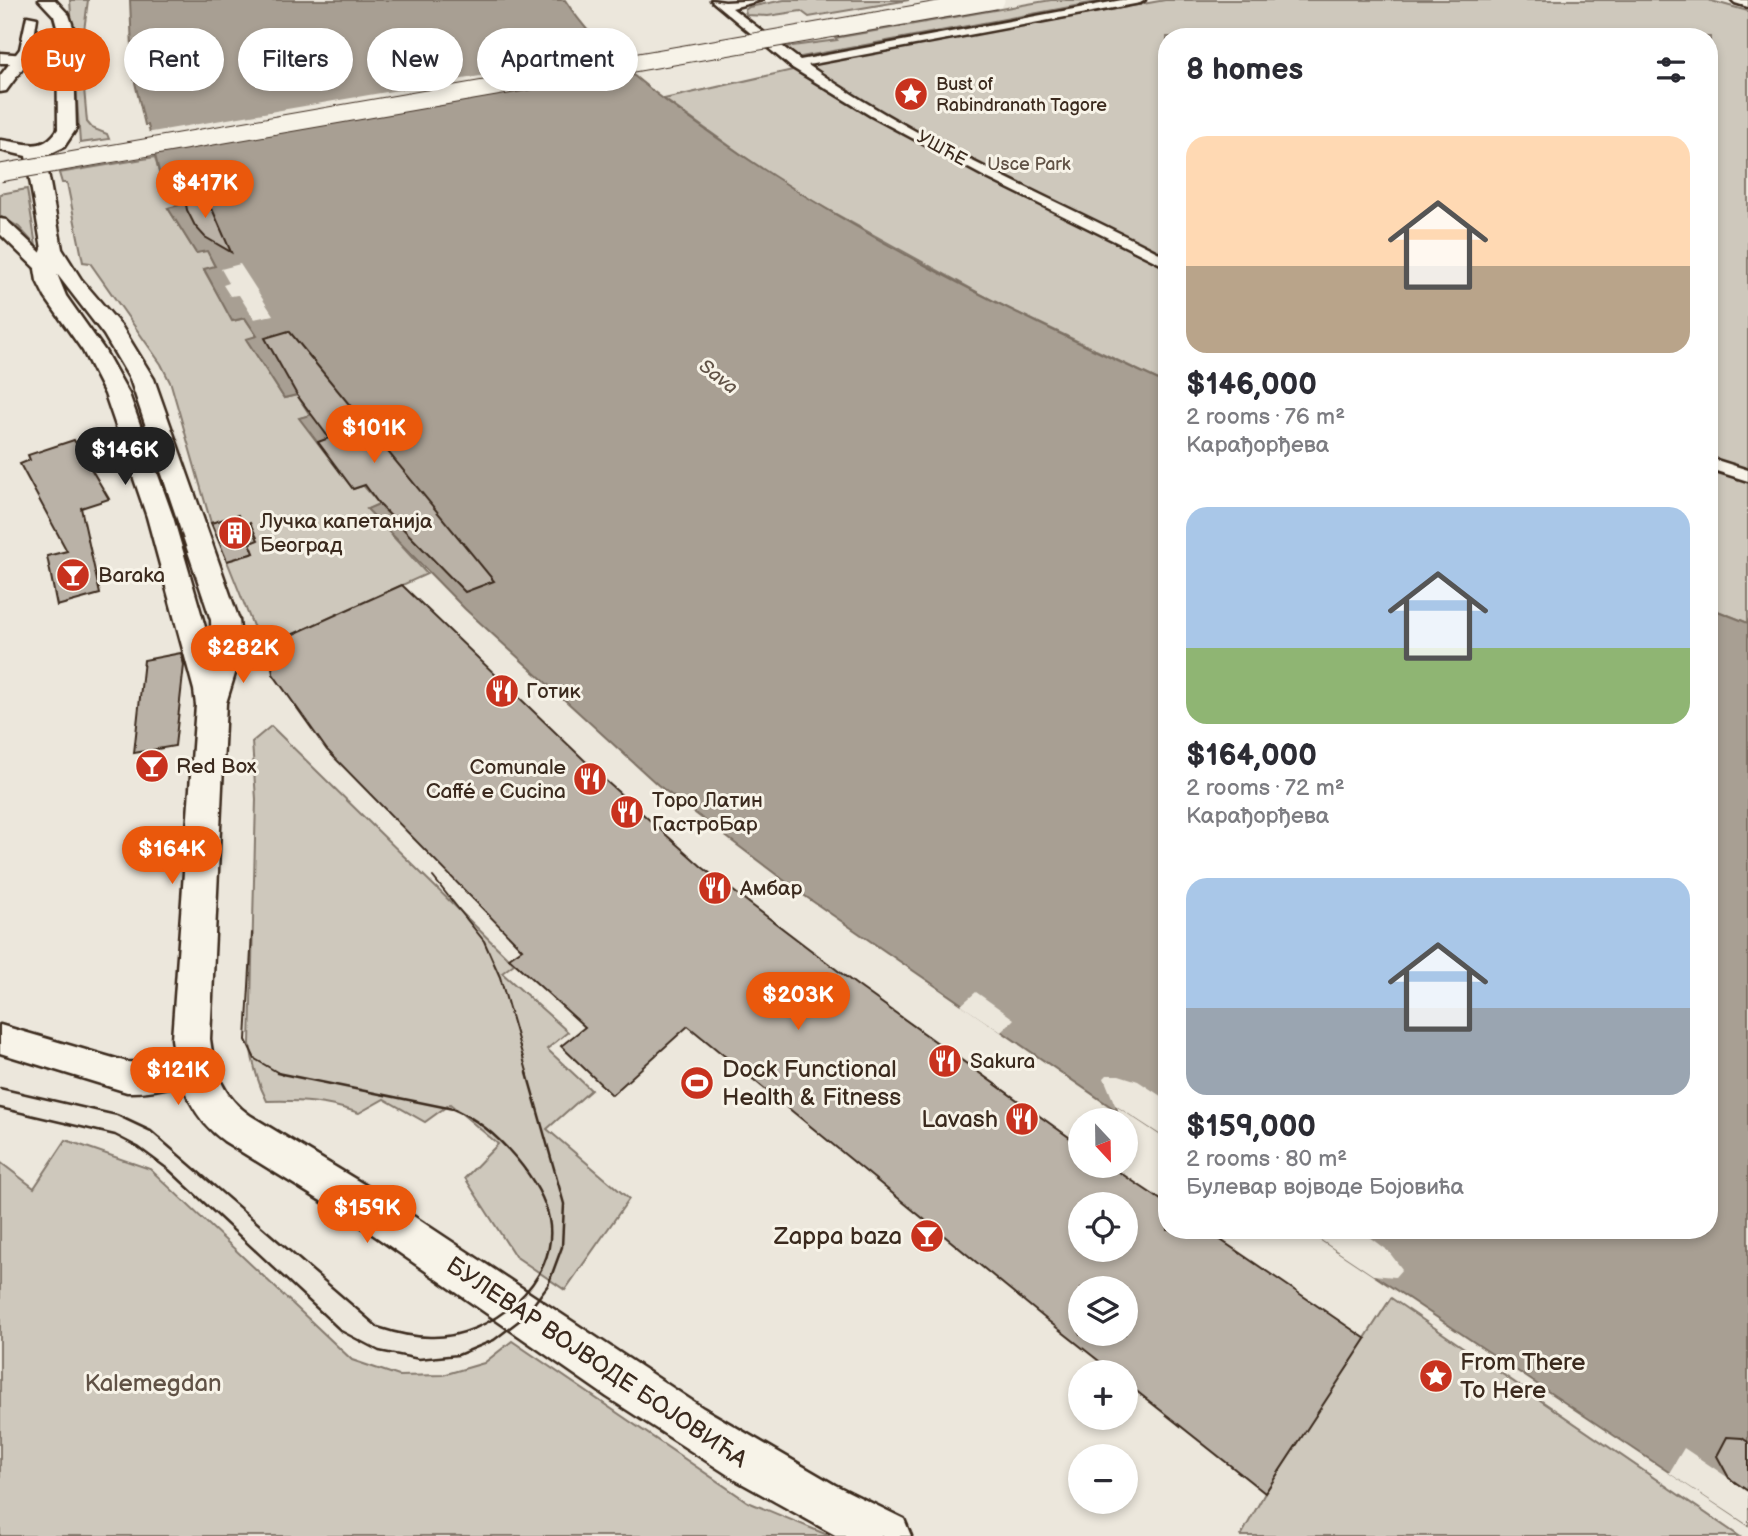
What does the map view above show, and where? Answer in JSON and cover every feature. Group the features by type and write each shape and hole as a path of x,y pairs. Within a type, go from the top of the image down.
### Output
{"main road":[{"path":"0,145 20,147 35,153 58,143 67,129 65,27 61,15 47,0"},
{"path":"0,164 955,0"},
{"path":"0,173 996,0"},
{"path":"1740,0 1748,2"},
{"path":"0,58 19,58 17,65 0,86"},
{"path":"35,153 49,258 114,332 131,356 148,394 225,620 227,651 211,705 192,1010 194,1066"},
{"name":"БУЛЕВАР ВОЈВОДЕ БОЈОВИЋА","path":"194,1066 198,1081 223,1118 253,1139 367,1208 526,1317 761,1470 833,1511 887,1536"}],"street":[{"name":"УШЋЕ","path":"720,3 757,0"},
{"path":"795,64 1123,1 1140,0"},
{"name":"УШЋЕ","path":"720,3 795,64 824,83 984,171 1158,258"},
{"path":"19,58 26,50 31,18"},
{"path":"0,224 49,258"},
{"path":"1718,466 1748,476"},
{"path":"0,1039 127,1077 146,1077 194,1066"}],"green space":[{"path":"70,0 88,0 84,28 72,28"},
{"path":"784,0 909,0 809,17 801,11 768,16 746,15 745,10 749,7"},
{"path":"1051,0 1107,0 801,57 797,57 785,47 837,40 835,38"},
{"name":"Usce Park","path":"1165,0 1708,0 1748,11 1748,623 1718,611 1718,28 1158,28 1158,380 993,301 812,201 777,180 664,99 850,57"},
{"path":"76,91 84,91 87,122 92,128 107,134 109,139 80,143"},
{"path":"155,157 164,192 173,191 179,206 168,208 196,253 207,250 215,267 204,270 233,321 245,318 257,336 247,340 284,398 297,395 311,415 300,418 379,504 368,509 427,574 269,645 253,626 227,561 254,553 250,543 257,540 250,523 211,523 171,384 161,364 90,263 83,262 67,183 62,183 59,173"},
{"path":"27,189 36,246 19,227 0,216 0,194"},
{"path":"271,726 514,964 502,973 568,1032 547,1049 591,1090 547,1129 629,1199 565,1290 515,1256 465,1178 498,1144 450,1104 425,1122 384,1099 359,1113 314,1102 267,1101 256,1073 250,1044 256,799 252,742"},
{"name":"Kalemegdan","path":"66,1140 150,1169 352,1360 399,1376 443,1375 484,1363 512,1341 748,1502 830,1536 0,1536 0,1162 34,1188"},
{"path":"1391,1298 1739,1536 1241,1536 1265,1493"}],"water":[{"name":"Sava","path":"130,0 565,0 586,28 477,28 477,91 638,91 638,79 693,121 767,171 877,239 992,300 1158,380 1158,1133 1138,1120 1138,1108 1120,1108 1116,1105 1116,1108 1113,1108 802,894 658,785 465,609 367,509 379,504 365,485 353,489 299,418 310,415 297,395 284,398 246,339 257,336 245,318 232,321 204,269 215,266 207,251 196,253 168,208 179,205 173,191 164,193 148,125 145,125 137,91 224,91 224,28 131,28"},
{"path":"1718,611 1748,623 1748,1525 1319,1239 1718,1239"}],"pier":[{"path":"477,77 477,91 513,91 151,154 146,133 392,91 463,91 463,79"},
{"path":"240,264 273,315 254,319 239,295 230,296 223,285 229,283 221,269"},
{"path":"976,992 1014,1019 1001,1032 961,1005"},
{"path":"1107,1075 1119,1075 1138,1081 1158,1094 1158,1133 1138,1120 1138,1108 1120,1108 1115,1105 1104,1078"},
{"path":"1319,1239 1372,1239 1389,1252 1402,1269 1395,1277 1373,1275"},
{"path":"1684,1448 1748,1491 1748,1525 1669,1473"}],"building":[{"path":"183,188 213,211 231,252 205,237 195,226 187,210"},
{"path":"289,331 494,581 465,592 379,504 365,485 353,489 318,442 329,438 297,395 265,338"},
{"path":"74,440 109,499 81,508 100,594 57,606 47,556 67,551 20,464 30,460 28,455"},
{"name":"Лучка капетанија Београд","path":"238,515 243,525 250,523 258,540 250,543 254,553 227,561 211,523"},
{"path":"402,585 606,781 702,867 858,986 1068,1136 1068,1178 1128,1178 1158,1198 1158,1239 1219,1239 1366,1339 1265,1493 1138,1392 1138,1360 1098,1360 1080,1346 1138,1346 1138,1276 1068,1276 1068,1337 688,1026 612,1095 561,1046 585,1027 509,958 522,949 327,750 273,674 269,645"},
{"path":"181,653 184,665 175,746 134,753 144,660"},
{"path":"1727,1437 1742,1438 1748,1442 1748,1491 1729,1478 1717,1456"}],"tram line":[{"path":"433,877 484,941 500,977 528,1075"},
{"path":"252,933 246,1040 255,1059 279,1074"},
{"path":"0,1108 115,1135 138,1147 169,1170 341,1331 379,1351 419,1359 458,1355 494,1340 524,1317 548,1285 562,1247 564,1204 527,1073"},
{"path":"0,1088 117,1115 151,1131 378,1327 417,1336 452,1335 475,1328 496,1317 532,1285 544,1264 550,1242 547,1211 541,1194 527,1172 488,1130 453,1109 279,1074"}],"place":[{"name":"Bust of Rabindranath Tagore","path":"911,94"},
{"name":"Лучка капетанија Београд","path":"235,533"},
{"name":"Baraka","path":"73,575"},
{"name":"Готик","path":"502,691"},
{"name":"Red Box","path":"152,766"},
{"name":"Comunale Caffé e Cucina","path":"590,779"},
{"name":"Торо Латин ГастроБар","path":"627,812"},
{"name":"Амбар","path":"715,888"},
{"name":"Sakura","path":"945,1061"},
{"name":"Dock Functional Health & Fitness","path":"697,1083"},
{"name":"Lavash","path":"1022,1119"},
{"name":"Zappa baza","path":"927,1236"},
{"name":"From There To Here","path":"1436,1376"}]}
